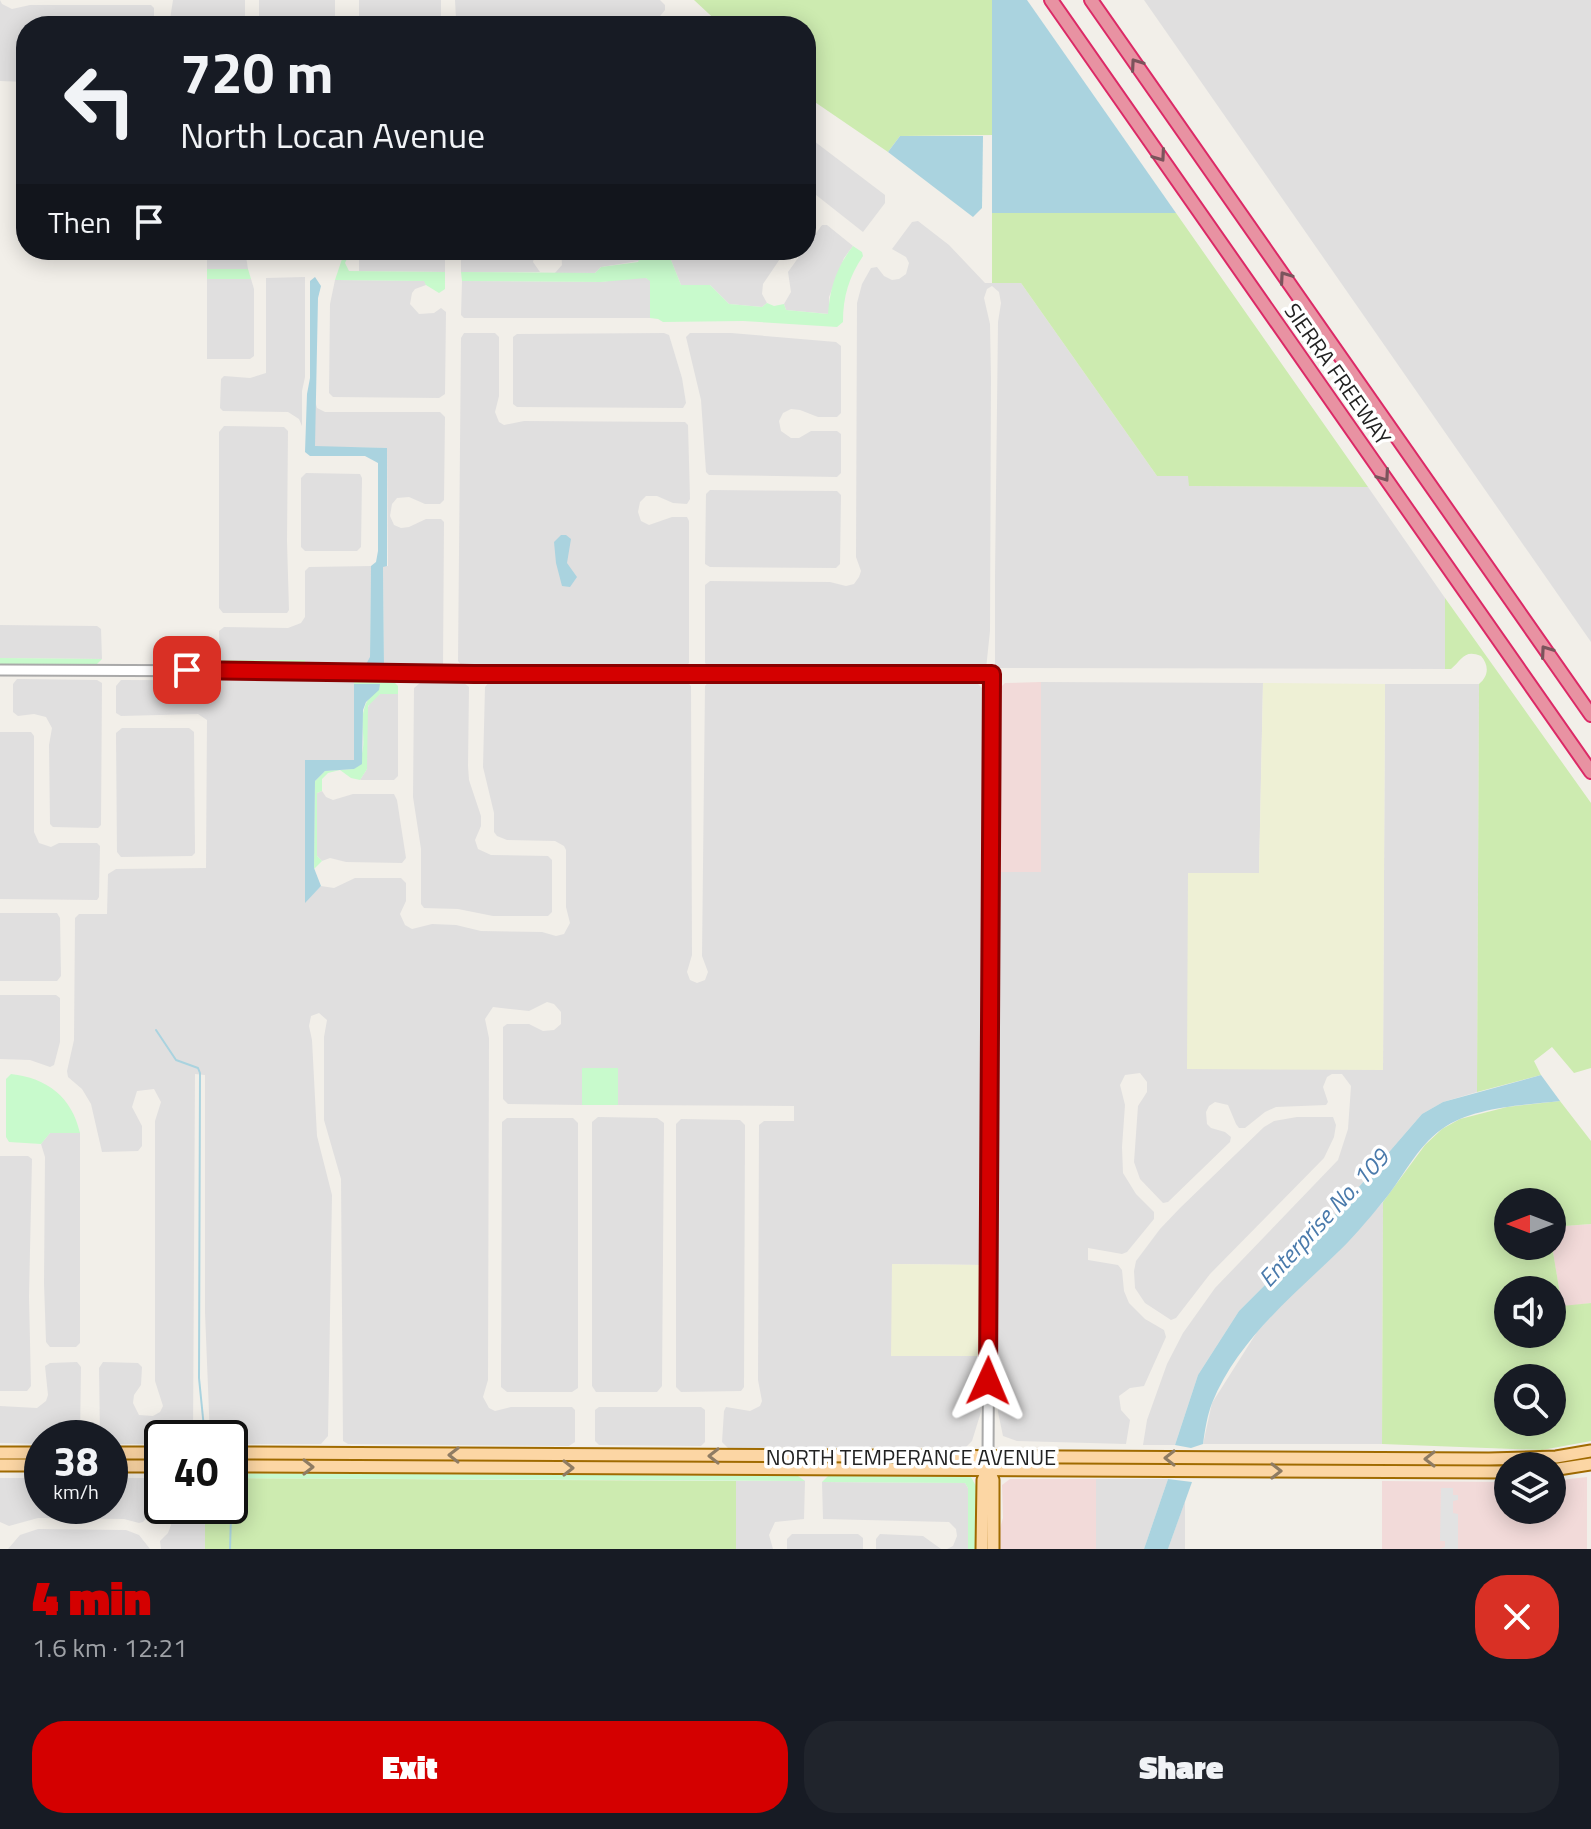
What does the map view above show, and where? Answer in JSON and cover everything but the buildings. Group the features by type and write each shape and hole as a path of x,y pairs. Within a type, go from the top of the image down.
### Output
{"highway":[{"name":"SIERRA FREEWAY","path":"1051,0 1591,772"},
{"name":"SIERRA FREEWAY","path":"1091,0 1591,715"}],"main road":[{"name":"NORTH TEMPERANCE AVENUE","path":"1566,1459 1591,1451"},
{"path":"0,1453 24,1453"},
{"name":"NORTH TEMPERANCE AVENUE","path":"248,1453 1494,1472"},
{"path":"982,1549 983,1480 988,1463"},
{"path":"988,1463 993,1480 993,1549"},
{"name":"NORTH TEMPERANCE AVENUE","path":"248,1466 1494,1464"},
{"name":"NORTH TEMPERANCE AVENUE","path":"1566,1464 1591,1464"},
{"path":"0,1465 24,1465"},
{"path":"1469,1472 1480,1465 1494,1465"}],"street":[{"path":"0,670 992,674 988,1463"}],"shaded area":[{"path":"0,0 12,9 30,5 151,5 154,8 154,16 16,16 16,82 0,81"},
{"path":"173,0 245,0 245,16 171,16"},
{"path":"259,0 335,0 335,16 259,16"},
{"path":"359,0 441,0 441,16 359,16"},
{"path":"455,0 660,0 665,5 660,16 456,16"},
{"path":"1144,0 1591,0 1591,642"},
{"path":"816,143 885,195 885,203 863,232 816,195"},
{"path":"918,221 949,245 985,283 1021,283 1157,476 1189,476 1189,486 1368,487 1445,598 1445,669 998,668 995,665 995,577 998,322 1001,303 999,292 992,286 987,289 984,298 990,324 991,378 990,631 986,669 911,671 894,668 709,667 705,663 705,585 710,581 830,582 846,586 854,584 859,577 861,571 856,557 857,303 862,284 871,268 877,267 892,280 906,274 909,263 906,257 892,249 912,222"},
{"path":"822,225 827,225 853,246 844,258 829,297 829,314 786,310 784,304 791,292 788,272 797,260 816,260 816,233"},
{"path":"207,260 247,260 248,269 207,269"},
{"path":"359,260 445,260 445,272 359,271"},
{"path":"461,260 534,260 540,272 461,272"},
{"path":"562,260 640,260 601,267 595,273 555,273 562,265"},
{"path":"671,260 779,260 763,284 762,294 767,303 762,307 729,304 710,285 681,285"},
{"path":"305,277 302,426 299,419 288,412 223,411 220,408 221,379 224,376 250,378 266,373 266,278"},
{"path":"630,278 650,280 650,318 464,318 461,315 462,281 601,282"},
{"path":"207,279 251,279 254,289 254,356 250,359 207,359"},
{"path":"335,280 425,281 426,285 412,293 410,304 419,314 434,313 441,308 446,312 445,394 439,398 333,397 329,393 330,304"},
{"path":"464,333 495,333 499,337 499,396 495,412 499,422 504,425 524,421 685,422 688,425 690,499 687,504 646,496 640,502 638,512 641,521 649,525 672,517 687,517 689,521 689,663 685,667 463,667 458,661 461,338"},
{"path":"690,333 731,333 836,342 841,346 841,413 837,417 818,417 791,409 783,413 779,421 781,431 791,438 799,438 811,431 837,431 841,434 841,473 837,477 709,475 706,472 701,400 686,337"},
{"path":"517,334 669,335 682,378 686,403 683,408 517,407 513,404 513,337"},
{"path":"315,401 317,408 325,412 440,412 445,417 444,500 440,504 425,504 409,497 397,498 392,504 390,516 394,525 401,528 426,519 441,519 444,522 443,667 384,666 383,566 388,566 387,448 315,447"},
{"path":"224,426 284,427 288,431 287,613 223,613 219,608 219,432"},
{"path":"306,473 360,474 361,547 357,551 305,551 301,547 301,478"},
{"path":"710,490 837,491 841,495 840,564 836,568 710,567 705,564 706,494"},
{"path":"371,566 370,658 365,666 305,666 304,660 220,660 219,631 224,627 288,628 301,623 305,617 305,571 309,567"},
{"path":"0,625 97,626 101,629 102,659 0,658"},
{"path":"17,679 97,680 102,683 101,825 98,828 53,827 50,824 49,745 52,728 46,717 34,714 18,716 13,712 13,684"},
{"path":"121,680 354,681 354,760 306,760 305,902 321,886 334,888 355,878 401,878 406,883 406,901 400,914 405,925 412,929 432,924 456,925 481,931 542,932 556,936 564,934 570,923 566,907 566,850 555,841 507,840 494,832 494,813 483,767 485,687 491,680 686,681 691,686 692,955 687,972 690,980 697,983 705,980 708,972 702,956 705,686 709,681 976,682 984,690 984,1265 893,1264 892,1356 984,1356 981,1412 972,1441 966,1447 728,1448 722,1442 726,1407 750,1411 760,1406 762,1401 758,1380 759,1125 764,1121 794,1121 794,1106 618,1105 618,1068 582,1069 582,1105 508,1104 503,1099 503,1027 507,1024 529,1024 543,1031 554,1030 561,1024 561,1012 554,1004 547,1002 529,1011 493,1007 485,1019 489,1038 488,1380 483,1397 489,1408 495,1411 511,1407 572,1407 575,1410 575,1442 569,1446 348,1444 343,1441 341,1179 324,1120 324,1037 327,1020 319,1013 311,1016 309,1026 317,1136 332,1195 328,1436 321,1444 248,1444 248,1420 209,1420 205,1312 205,1075 195,1074 193,1420 144,1420 144,1444 128,1444 128,1420 100,1420 99,1368 103,1362 138,1363 142,1367 141,1385 133,1403 139,1415 153,1416 163,1406 155,1381 155,1121 161,1102 154,1089 137,1091 132,1107 142,1126 142,1146 138,1151 102,1152 91,1104 82,1089 68,1077 67,1071 74,1040 75,918 79,914 107,914 108,874 116,869 206,868 207,720 198,714 121,716 116,713 116,686"},
{"path":"1041,682 1263,683 1259,874 1188,873 1383,1070 1385,684 1479,684 1477,1092 1443,1102 1422,1114 1332,1218 1239,1311 1198,1375 1175,1445 1143,1445 1147,1420 1167,1364 1183,1333 1215,1288 1338,1160 1348,1129 1351,1086 1342,1074 1332,1074 1327,1077 1323,1087 1328,1102 1326,1105 1276,1107 1245,1128 1239,1128 1236,1124 1228,1105 1215,1102 1206,1112 1207,1124 1225,1132 1231,1137 1230,1142 1168,1202 1163,1203 1140,1179 1134,1162 1138,1106 1147,1092 1147,1082 1140,1073 1125,1075 1120,1085 1125,1105 1123,1173 1136,1194 1154,1212 1154,1219 1127,1252 1122,1254 1088,1248 1088,1260 1118,1265 1122,1270 1124,1291 1129,1303 1145,1319 1164,1330 1166,1337 1144,1386 1130,1388 1119,1396 1121,1410 1130,1420 1126,1444 1017,1441 1003,1436 998,1412 999,872 1041,872"},
{"path":"1041,682 1041,872 999,872 1000,688 1005,683"},
{"path":"420,683 464,683 469,687 468,766 469,780 481,816 481,826 475,840 478,849 491,855 548,856 552,860 552,912 548,916 493,916 458,909 424,908 421,904 421,849 413,797 414,688"},
{"path":"380,694 398,694 398,776 394,780 360,780 367,769 366,711 371,701"},
{"path":"122,728 189,728 194,732 195,853 192,856 121,857 117,852 116,733"},
{"path":"0,732 31,732 34,736 34,832 39,843 51,847 59,843 97,843 100,846 97,900 0,899"},
{"path":"322,791 333,800 353,794 394,794 406,858 402,863 346,862 330,858 322,861 317,856 317,793"},
{"path":"0,913 57,913 60,918 61,976 57,981 0,981"},
{"path":"0,995 56,995 60,998 60,1042 54,1065 50,1067 30,1060 0,1059"},
{"path":"598,1117 657,1118 664,1123 662,1386 657,1392 596,1392 592,1386 592,1122"},
{"path":"1297,1117 1333,1117 1336,1125 1334,1137 1324,1158 1210,1274 1176,1318 1171,1320 1145,1303 1135,1288 1136,1261 1180,1208 1274,1121"},
{"path":"507,1118 573,1118 578,1123 578,1388 572,1392 507,1392 501,1387 502,1122"},
{"path":"681,1119 740,1120 745,1125 744,1387 741,1391 681,1392 676,1387 676,1124"},
{"path":"50,1133 80,1133 80,1343 76,1347 50,1347 46,1342 45,1157 41,1144"},
{"path":"0,1156 28,1156 32,1159 31,1386 27,1391 0,1391"},
{"path":"1383,1202 1382,1444 1203,1444 1212,1403 1257,1332 1290,1295 1338,1252"},
{"path":"1591,1224 1591,1303 1566,1306 1566,1276 1557,1276 1554,1260 1566,1260 1566,1226"},
{"path":"77,1362 81,1367 80,1420 24,1420 24,1444 0,1443 0,1406 37,1408 46,1401 45,1366"},
{"path":"599,1407 701,1407 705,1410 705,1442 701,1446 599,1445 595,1441 595,1410"},
{"path":"1587,1477 1587,1549 1382,1549 1382,1481 1494,1482 1494,1524 1566,1524 1566,1479"},
{"path":"0,1478 24,1478 24,1522 9,1526 0,1522"},
{"path":"128,1478 144,1478 144,1521 128,1520"},
{"path":"1010,1479 1096,1479 1096,1549 998,1549 1003,1518 1002,1485"},
{"path":"1096,1479 1168,1479 1144,1549 1096,1549"},
{"path":"736,1481 805,1481 804,1519 775,1522 769,1535 773,1549 736,1549"},
{"path":"822,1482 965,1483 968,1488 968,1549 947,1549 953,1546 957,1536 956,1529 949,1522 823,1519"},
{"path":"1441,1488 1453,1488 1453,1495 1458,1495 1458,1500 1453,1501 1453,1513 1458,1514 1458,1549 1440,1549 1445,1547 1445,1541 1440,1541"},
{"path":"1185,1501 1185,1549 1168,1549"},
{"path":"205,1524 205,1549 161,1549 160,1541 171,1525"},
{"path":"38,1529 126,1530 139,1535 150,1549 8,1549 20,1535"},
{"path":"792,1534 858,1534 863,1538 863,1549 787,1549 787,1539"},
{"path":"880,1534 923,1536 941,1549 876,1549 876,1539"}],"green space":[{"path":"694,0 992,0 992,135 900,136 888,152 816,103 816,16 711,16"},
{"path":"992,213 1176,213 1368,487 1189,486 1188,476 1157,476 1021,283 992,283"},
{"path":"853,246 862,252 863,256 848,287 843,322 837,327 743,321 663,322 650,318 650,281 646,278 601,282 462,281 461,272 595,273 601,267 639,260 671,260 681,285 710,285 729,304 762,307 767,303 774,306 784,304 786,310 828,314 830,296 842,262"},
{"path":"342,260 346,260 349,271 445,272 445,289 439,293 424,281 335,280"},
{"path":"207,269 248,269 251,279 207,279"},
{"path":"1445,598 1591,803 1591,1068 1574,1073 1552,1047 1534,1061 1541,1075 1477,1092 1479,684 1485,678 1487,667 1481,656 1471,654 1464,656 1451,669 1445,669"},
{"path":"0,658 102,659 97,664 0,664"},
{"path":"220,660 305,660 305,666 225,665"},
{"path":"354,681 393,681 398,686 398,694 380,694 368,706 367,769 360,780 340,770 328,773 322,779 322,791 317,793 317,856 322,861 314,869 315,781 325,771 354,769 362,753 365,706 379,684 354,684"},
{"path":"1263,683 1385,684 1383,1070 1187,1069 1188,873 1259,873"},
{"path":"582,1068 618,1068 618,1105 582,1105"},
{"path":"11,1074 36,1080 56,1092 71,1109 80,1133 50,1133 41,1144 9,1142 6,1137 6,1079"},
{"path":"1560,1101 1591,1141 1591,1224 1566,1226 1566,1188 1494,1188 1494,1260 1554,1260 1557,1276 1494,1276 1494,1348 1566,1348 1566,1306 1591,1303 1591,1441 1542,1450 1382,1444 1383,1202 1425,1145 1442,1129 1460,1119 1507,1107"},
{"path":"892,1264 984,1265 984,1356 891,1356"},
{"path":"248,1473 798,1476 805,1481 248,1478"},
{"path":"828,1476 971,1477 976,1486 976,1549 968,1549 968,1488 965,1483 822,1482"},
{"path":"248,1478 736,1481 736,1549 205,1549 205,1524 248,1524"}],"water":[{"path":"992,0 1027,0 1176,213 992,213"},
{"path":"900,136 983,136 982,208 973,217 888,152"},
{"path":"315,277 321,286 318,298 315,446 387,448 384,666 365,666 370,657 371,566 376,562 378,551 378,463 365,456 310,456 305,452 310,378 310,281"},
{"path":"561,535 571,539 567,563 577,577 570,587 562,586 556,563 554,542"},
{"path":"354,684 380,684 379,690 366,702 363,710 362,764 354,769 325,771 315,781 314,868 321,886 305,903 305,760 354,760"},
{"path":"1541,1075 1560,1101 1468,1116 1433,1136 1359,1230 1283,1304 1235,1360 1212,1403 1203,1444 1191,1448 1175,1445 1198,1375 1239,1311 1332,1218 1422,1114 1443,1102"},
{"path":"1168,1479 1192,1482 1168,1549 1144,1549"}],"waterway":[{"path":"156,1030 176,1060 198,1068 200,1073 199,1378 203,1420"},
{"path":"230,1549 231,1524"}],"route":[{"path":"187,670 474,674 992,674 988,1381"}],"water label":[{"name":"Enterprise No. 109","path":"1324,1218"}]}
